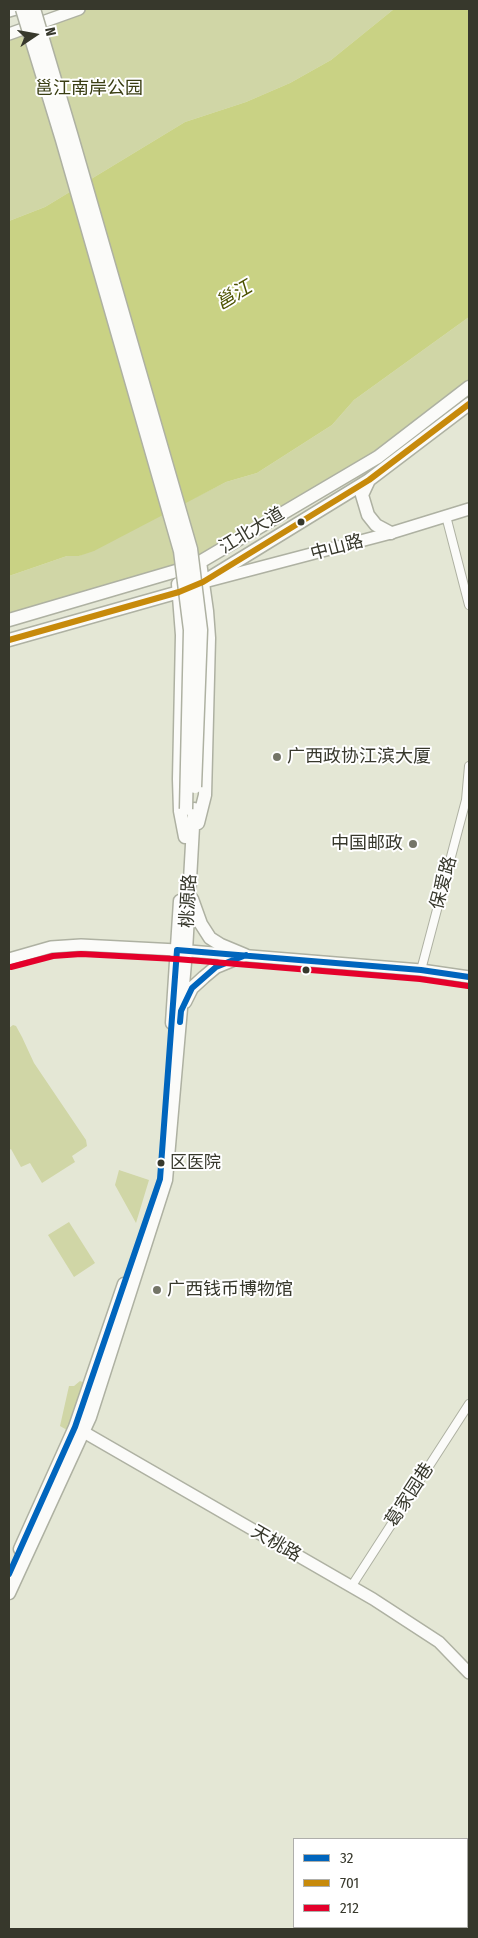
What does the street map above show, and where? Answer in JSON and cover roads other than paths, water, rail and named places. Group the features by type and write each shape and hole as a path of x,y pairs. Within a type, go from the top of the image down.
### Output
{"main road":[{"path":"9,11 19,9 27,29 62,140 180,551 190,630 190,809"},
{"path":"34,9 191,548 201,630 190,809"},
{"path":"42,9 45,25 45,48"},
{"path":"9,34 79,9"},
{"name":"江北大道","path":"9,620 176,571 200,562 378,457 469,387"},
{"name":"江北大道","path":"9,640 179,592 203,582 369,480 469,404"},
{"path":"369,480 362,495 368,516 376,525 392,533"},
{"name":"中山路","path":"203,582 392,533 469,509"},
{"path":"189,837 201,817 205,795 209,638 200,562"},
{"path":"176,571 182,635 180,811 189,837"},
{"name":"桃源路","path":"9,1593 80,1430 166,1180 181,1011 182,951 190,809"},
{"name":"桃源路","path":"9,1574 80,1430 160,1179 189,887 189,837"},
{"path":"189,887 201,924 210,938 245,955"},
{"path":"9,959 51,947 74,946 245,955 422,970 469,977"},
{"path":"181,1011 192,988 204,977 216,967 245,955"},
{"name":"天桃路","path":"80,1430 351,1587 439,1642 469,1673"}],"street":[{"path":"446,516 469,605"},
{"name":"保爱路","path":"422,970 468,801 469,766"},
{"name":"葛家园巷","path":"351,1587 469,1404"}],"water":[{"name":"邕江","path":"394,9 469,9 469,317 354,400 332,425 257,473 226,482 94,551 79,556 67,556 9,576 9,221 45,207 185,122 246,102 290,83 331,60"}],"place":[{"name":"广西政协江滨大厦","path":"277,757"},
{"name":"中国邮政","path":"413,844"},
{"name":"区医院","path":"161,1163"},
{"name":"广西钱币博物馆","path":"157,1290"}],"park label":[{"name":"邕江南岸公园","path":"89,89"}]}
